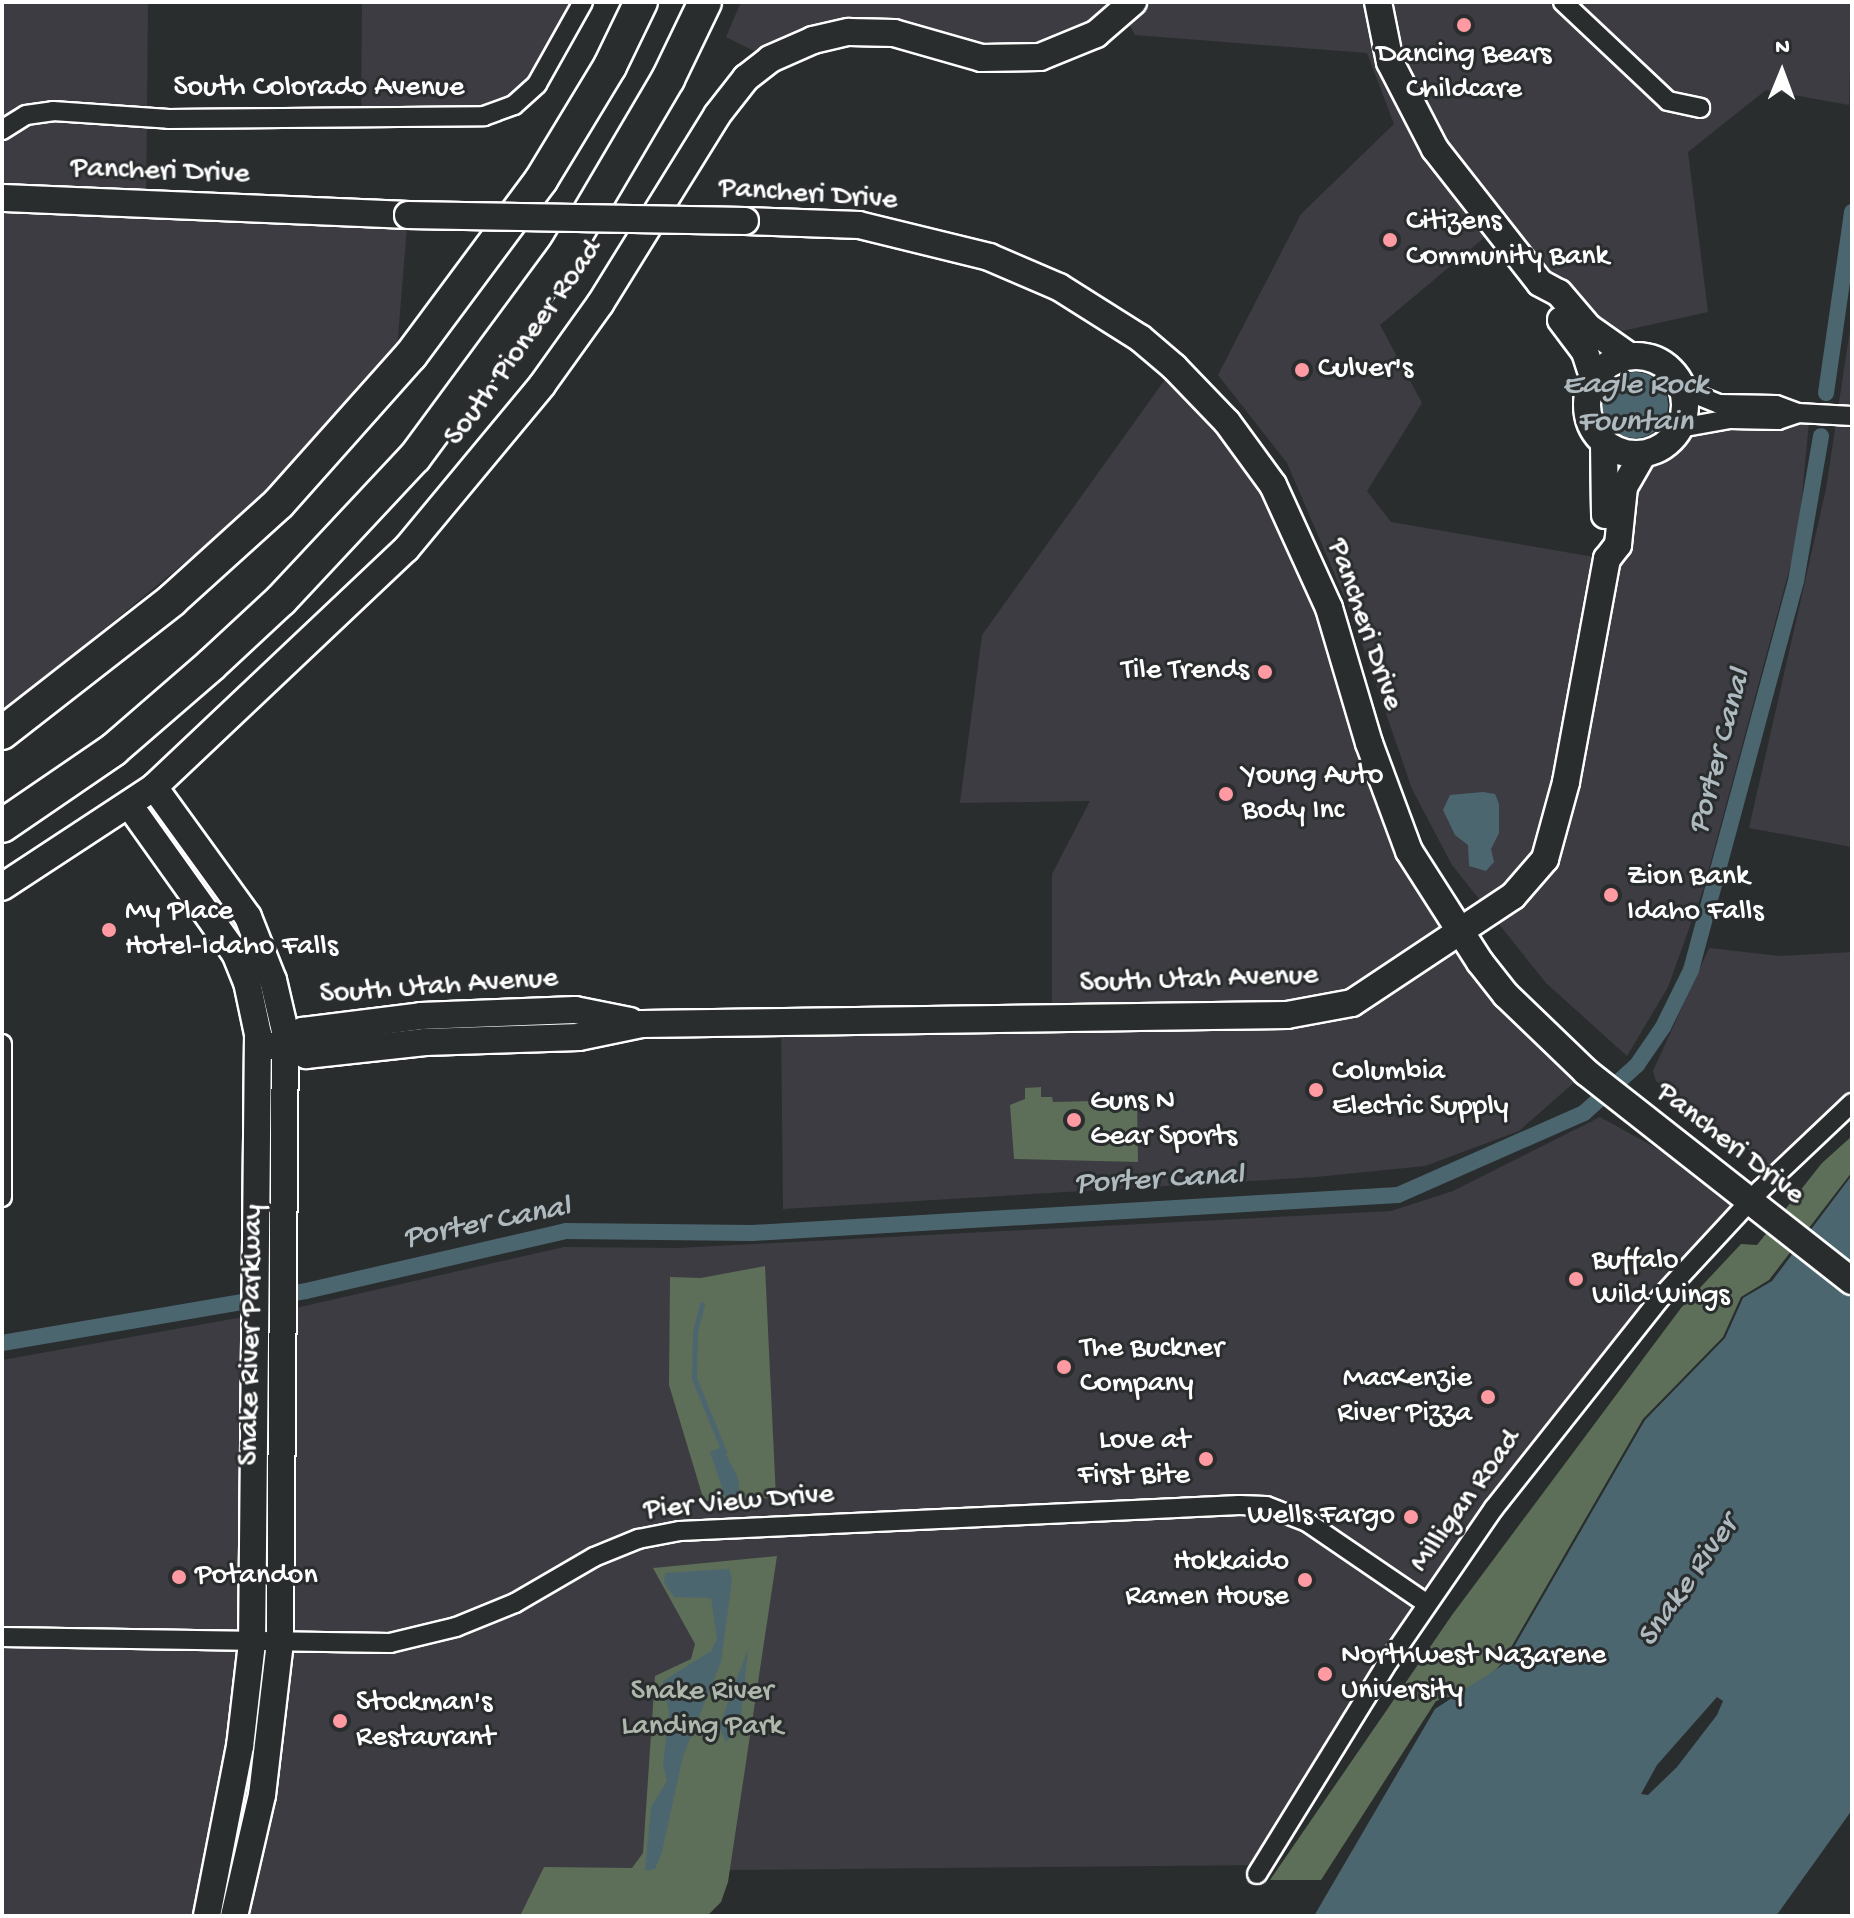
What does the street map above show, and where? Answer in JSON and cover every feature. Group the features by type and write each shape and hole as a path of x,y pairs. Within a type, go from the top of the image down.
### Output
{"highway":[{"path":"2,733 172,600 279,503 411,355 541,180 610,66 641,2"},
{"path":"2,826 113,750 211,665 281,600 415,457 566,252 668,79 705,2"}],"street":[{"name":"South Colorado Avenue","path":"2,130 26,115 53,111 169,119 484,116 514,105 537,84 583,2"},
{"name":"South Pioneer Road","path":"2,887 130,806 154,787 333,621 466,479 592,316 717,115 758,69 813,40 849,32 894,33 981,58 1040,57 1096,34 1133,2"},
{"path":"1378,2 1390,62 1406,102 1435,149 1540,283 1545,303 1585,352 1594,379 1615,360 1629,356"},
{"path":"1563,2 1668,101 1700,108"},
{"name":"Pancheri Drive","path":"2,198 408,215 859,225 989,257 1059,287 1140,338 1174,367 1227,422 1273,485 1325,597 1377,768 1409,851 1460,934 1506,995 1586,1072 1628,1106 1756,1195 1786,1231 1852,1281"},
{"path":"1540,283 1559,293 1588,327 1629,356 1661,363 1682,389 1719,404 1776,405 1805,413 1844,415"},
{"name":"South Utah Avenue","path":"1594,379 1586,406 1595,433 1604,443 1608,485 1600,541 1607,559"},
{"path":"1682,389 1680,428 1722,420 1778,420 1805,413"},
{"name":"South Utah Avenue","path":"280,1045 306,1055 579,1037 642,1024 1321,1012 1374,992 1513,896 1545,859 1555,835 1607,559 1618,545 1624,487 1643,454 1658,449 1680,428"},
{"path":"1604,443 1643,454"},
{"name":"Snake River Parkway","path":"154,787 248,917 273,980 288,1135 280,1642 262,1795 234,1916"},
{"name":"Snake River Parkway","path":"130,806 235,953 256,1014 280,1045 257,1286 252,1643 240,1746 207,1916"},
{"name":"South Utah Avenue","path":"280,1045 303,1031 439,1015 575,1010 642,1024"},
{"path":"2,1044 2,1197"},
{"path":"288,1135 297,1089 306,1073 318,1063 362,1049"},
{"name":"Milligan Road","path":"1257,1874 1427,1604 1602,1370 1661,1297 1756,1195 1852,1103"},
{"name":"Pier View Drive","path":"2,1637 252,1643 419,1639 515,1603 623,1545 680,1531 1207,1506 1266,1506 1289,1513 1427,1604"}],"shaded area":[{"path":"2,2 148,2 146,204 408,215 397,349 246,512 2,713"},
{"path":"362,2 582,2 514,105 361,119"},
{"path":"741,2 1852,2 1849,105 1766,90 1688,152 1708,312 1586,339 1497,227 1380,325 1422,403 1367,491 1391,522 1606,559 1615,519 1649,466 1693,419 1809,422 1798,537 1704,887 1668,987 1627,1056 1546,983 1452,865 1412,789 1353,617 1287,463 1218,375 1301,214 1394,124 1367,53 1135,35 1123,13 1040,57 894,33 770,59 726,37"},
{"path":"1852,316 1852,847 1749,828 1826,489"},
{"path":"1174,367 1273,485 1443,906 1586,1072 1519,1131 1425,1166 1316,1177 783,1209 781,1021 1052,1018 1052,874 1090,801 960,803 982,635"},
{"path":"1709,948 1780,956 1852,952 1852,1103 1779,1173 1656,1081 1653,1071"},
{"path":"1600,1117 1752,1201 1427,1604 1269,1865 729,1870 721,1902 707,1916 2,1916 2,1360 300,1307 564,1247 678,1248 1391,1211 1453,1191"}],"green space":[{"name":"Guns N Gear Sports","path":"1041,1087 1041,1097 1052,1097 1053,1102 1137,1100 1138,1162 1014,1159 1010,1105 1025,1099 1025,1088"},
{"path":"1852,1136 1852,1172 1769,1280 1741,1297 1723,1337 1643,1419 1502,1663 1478,1688 1436,1701 1321,1880 1270,1880 1452,1615 1681,1308 1741,1244 1757,1245 1822,1163"},
{"path":"765,1266 776,1498 704,1501 669,1385 670,1277 701,1278"},
{"name":"Snake River Landing Park","path":"777,1556 728,1882 721,1902 707,1916 520,1916 544,1867 632,1868 643,1853 655,1676 691,1659 695,1644 653,1568"}],"water":[{"name":"Eagle Rock Fountain","path":"1629,372 1641,372 1653,377 1663,387 1668,405 1666,418 1653,433 1641,438 1629,438 1617,433 1607,423 1602,411 1602,399 1607,387 1617,377"},
{"path":"1495,794 1499,804 1499,833 1491,849 1494,862 1486,871 1469,866 1468,845 1455,835 1443,810 1450,795"},
{"name":"Snake River","path":"1852,1175 1852,1810 1776,1916 1314,1916 1435,1709 1504,1664 1645,1420 1725,1338 1743,1298 1772,1281","holes":["1717,1697 1723,1701 1717,1715 1677,1767 1648,1795 1641,1794 1657,1765"]},
{"path":"722,1447 738,1478 740,1495 725,1496 710,1452"},
{"path":"729,1569 732,1579 721,1662 683,1756 662,1852 655,1869 645,1871 651,1807 667,1781 663,1764 669,1713 663,1681 711,1651 717,1639 711,1598 674,1597 664,1583 665,1573"},
{"path":"748,1649 740,1727 726,1742 719,1727"}],"waterway":[{"name":"Porter Canal","path":"1826,393 1852,212"},
{"name":"Porter Canal","path":"2,1343 306,1291 566,1231 752,1233 1398,1195 1584,1113 1637,1065 1663,1027 1691,970 1796,581 1821,436"},
{"path":"702,1304 695,1333 694,1378 724,1452"}],"place":[{"name":"Dancing Bears Childcare","path":"1464,25"},
{"name":"Citizens Community Bank","path":"1390,240"},
{"name":"Culver's","path":"1302,370"},
{"name":"Tile Trends","path":"1265,672"},
{"name":"Young Auto Body Inc","path":"1226,794"},
{"name":"Zion Bank Idaho Falls","path":"1611,895"},
{"name":"My Place Hotel-Idaho Falls","path":"109,930"},
{"name":"Columbia Electric Supply","path":"1316,1090"},
{"name":"Guns N Gear Sports","path":"1074,1120"},
{"name":"Buffalo Wild Wings","path":"1576,1279"},
{"name":"The Buckner Company","path":"1064,1367"},
{"name":"MacKenzie River Pizza","path":"1488,1397"},
{"name":"Love at First Bite","path":"1206,1459"},
{"name":"Wells Fargo","path":"1411,1517"},
{"name":"Potandon","path":"179,1577"},
{"name":"Hokkaido Ramen House","path":"1305,1580"},
{"name":"Northwest Nazarene University","path":"1325,1674"},
{"name":"Stockman's Restaurant","path":"340,1721"}]}
